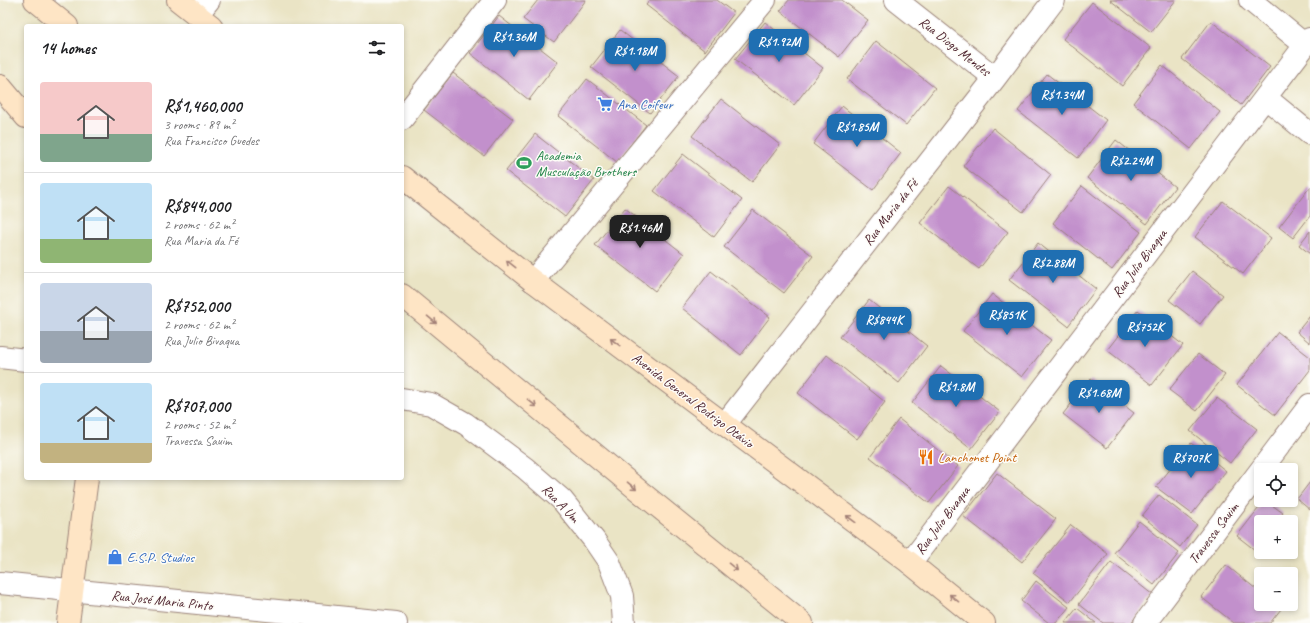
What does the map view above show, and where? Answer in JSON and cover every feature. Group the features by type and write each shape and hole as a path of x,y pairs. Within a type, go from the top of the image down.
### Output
{"main road":[{"path":"35,0 65,24"},
{"path":"178,0 205,14"},
{"path":"0,86 24,115"},
{"name":"Avenida General Rodrigo Otávio","path":"404,179 533,281 910,563 984,623"},
{"path":"404,297 802,623"},
{"path":"68,623 87,480"}],"street":[{"path":"404,116 495,0"},
{"path":"533,281 764,0"},
{"name":"Rua Diogo Mendes","path":"896,0 995,78"},
{"name":"Rua Maria da Fé","path":"725,424 995,78 1054,0"},
{"path":"1250,0 1308,42"},
{"name":"Rua Julio Bivaqua","path":"910,563 1308,42"},
{"path":"1266,98 1310,134"},
{"path":"0,357 24,360"},
{"name":"Rua A Um","path":"404,399 431,404 460,420 525,468 562,500 594,540 609,562 622,596 624,623"},
{"name":"Travessa Sauim","path":"1145,623 1310,405"},
{"name":"Rua José Maria Pinto","path":"0,583 396,623"}],"building":[{"path":"538,0 586,0 554,42 523,19"},
{"path":"650,0 717,0 734,13 705,51 646,5"},
{"path":"789,0 842,0 868,20 839,57 780,11"},
{"path":"1110,0 1176,0 1151,32"},
{"path":"1092,2 1151,48 1122,86 1063,39"},
{"path":"499,16 558,62 529,100 470,53"},
{"path":"1211,21 1270,67 1241,105 1182,59"},
{"path":"765,22 823,68 794,105 735,59"},
{"path":"620,30 679,76 650,113 591,67"},
{"path":"876,41 935,88 906,125 847,79"},
{"path":"1162,65 1220,112 1191,149 1133,103"},
{"path":"453,73 513,119 484,156 424,110"},
{"path":"1047,74 1106,120 1078,158 1018,111"},
{"path":"587,79 646,125 617,162 558,116"},
{"path":"721,99 780,145 752,182 692,136"},
{"path":"842,106 901,153 873,190 813,144"},
{"path":"993,128 1051,175 1023,212 963,166"},
{"path":"535,134 594,180 565,217 506,171"},
{"path":"1116,140 1175,187 1147,224 1087,178"},
{"path":"683,154 742,200 714,237 654,191"},
{"path":"949,186 1008,232 979,269 920,223"},
{"path":"1082,186 1141,232 1112,270 1053,223"},
{"path":"1310,187 1310,216 1293,238 1279,227"},
{"path":"1223,201 1271,238 1243,274 1195,237"},
{"path":"625,208 684,254 655,291 595,245"},
{"path":"753,210 813,256 784,293 724,247"},
{"path":"1310,231 1310,254 1299,245"},
{"path":"1038,243 1096,289 1068,326 1009,280"},
{"path":"711,271 770,317 741,355 682,308"},
{"path":"1192,271 1223,295 1200,324 1169,300"},
{"path":"992,294 1051,340 1022,377 963,331"},
{"path":"869,300 927,346 899,383 840,337"},
{"path":"1138,310 1183,345 1152,385 1107,350"},
{"path":"1310,316 1310,343 1297,332"},
{"path":"1278,332 1310,357 1310,370 1275,415 1237,385"},
{"path":"1198,354 1225,375 1197,411 1169,390"},
{"path":"827,355 885,402 857,439 798,393"},
{"path":"941,366 1000,412 971,449 912,403"},
{"path":"1091,379 1134,413 1107,448 1063,414"},
{"path":"1217,398 1257,429 1230,463 1190,431"},
{"path":"899,419 958,466 929,503 870,457"},
{"path":"1191,443 1226,471 1192,514 1156,487"},
{"path":"997,473 1056,519 1022,562 963,516"},
{"path":"1310,482 1310,510 1298,500 1298,498"},
{"path":"1159,495 1197,525 1180,547 1142,516"},
{"path":"1260,507 1275,507 1283,513 1281,515 1254,515 1254,549 1237,536"},
{"path":"1139,521 1179,553 1154,585 1114,553"},
{"path":"1071,525 1108,554 1070,602 1033,573"},
{"path":"1111,562 1153,595 1131,623 1103,623 1079,604"},
{"path":"1226,565 1254,587 1254,611 1279,611 1270,623 1234,623 1201,597"},
{"path":"1036,581 1069,607 1056,623 1049,623 1021,601"},
{"path":"1077,608 1096,623 1065,623"}],"place":[{"name":"Ana Coifeur","path":"605,104"},
{"name":"Academia Musculação Brothers","path":"524,163"},
{"name":"Lanchonet Point","path":"926,457"},
{"name":"E.S.P. Studios","path":"115,557"}]}
